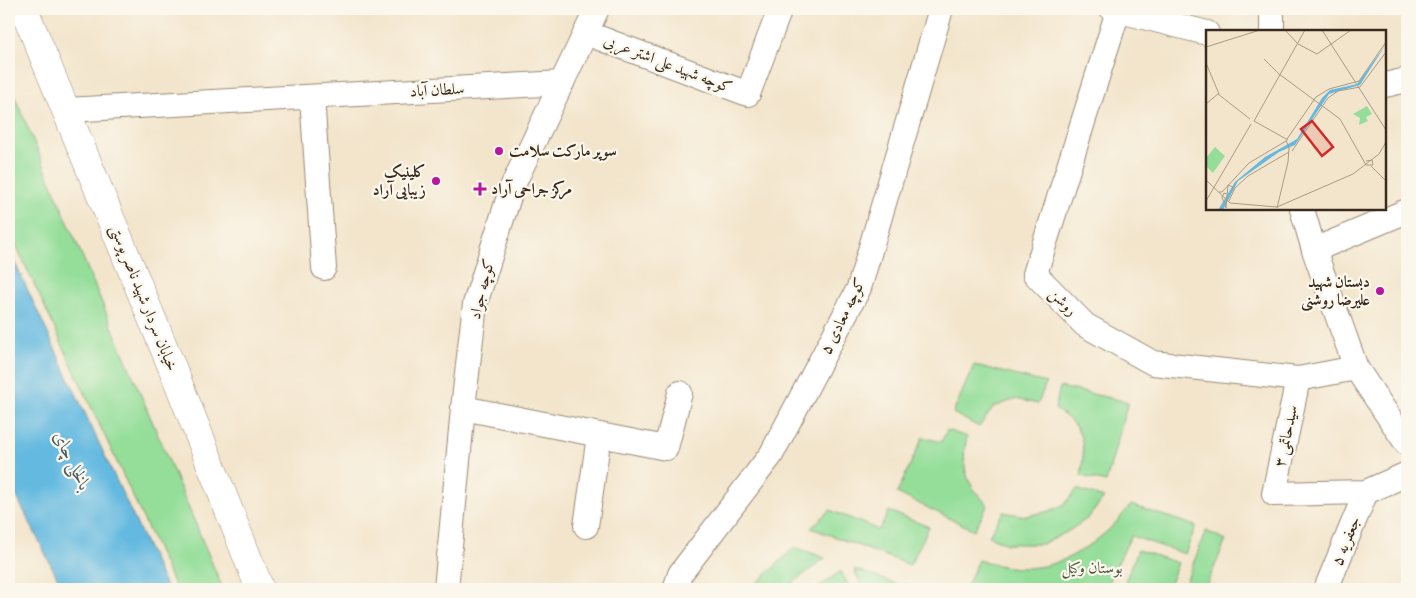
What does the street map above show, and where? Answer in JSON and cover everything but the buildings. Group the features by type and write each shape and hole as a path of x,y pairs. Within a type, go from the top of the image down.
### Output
{"main road":[{"name":"خیابان سردار شهید ناصر پوستی","path":"24,9 178,381 260,589"}],"street":[{"name":"کوچه جواد","path":"446,589 475,304 512,187 596,9"},
{"name":"کوچه شهید علی اشتر عربی","path":"586,33 748,94 780,9"},
{"name":"کوچه معادی ۵","path":"675,589 680,574 772,455 859,288 941,9"},
{"path":"1272,9 1272,30"},
{"path":"1115,10 1206,33"},
{"name":"روشن","path":"1115,10 1035,274 1086,324 1153,363 1298,379 1356,368"},
{"path":"1386,85 1407,80"},
{"name":"سلطان آباد","path":"66,110 562,83"},
{"path":"312,97 324,268"},
{"path":"1302,210 1314,250 1356,368 1407,444"},
{"path":"1314,250 1407,211"},
{"name":"سیدحاتمی ۳","path":"1298,379 1274,494 1366,492"},
{"path":"463,408 666,448 680,393"},
{"path":"586,526 599,436"},
{"path":"1366,492 1407,474"},
{"name":"جعفریه ۵","path":"1326,589 1366,492"}],"green space":[{"path":"9,83 223,589 176,589 9,230"},
{"path":"974,365 1046,383 1038,404 1016,399 994,407 979,427 953,413"},
{"path":"1060,387 1128,402 1106,482 1081,476 1083,445 1081,437 1072,422 1055,409"},
{"path":"947,430 967,437 964,457 967,474 974,490 988,505 974,530 897,493 923,437 941,442"},
{"path":"1077,489 1104,498 1088,518 1067,532 1042,544 1007,544 989,536 1003,512 1026,516 1050,511 1065,504"},
{"name":"بوستان وکیل","path":"1131,505 1196,526 1185,554 1131,536 1105,589 966,589 978,560 996,565 1029,568 1045,566 1060,561 1089,546 1115,524"},
{"path":"830,510 879,530 889,511 929,527 910,565 811,528"},
{"path":"1206,531 1226,540 1205,589 1183,589"},
{"path":"795,547 825,558 785,589 751,589"},
{"path":"1138,550 1178,563 1168,589 1122,589"},
{"path":"854,569 911,589 863,589"},
{"path":"841,571 850,589 816,589"}],"water":[{"name":"بالخلی چای","path":"9,250 167,589 63,589 9,481"}],"place":[{"name":"سوپر مارکت سلامت","path":"499,151"},
{"name":"کلینیک زیبایی آراد","path":"436,181"},
{"name":"مرکز جراحی آراد","path":"480,189"},
{"name":"دبستان شهید علیرضا روشنی","path":"1380,291"}]}
